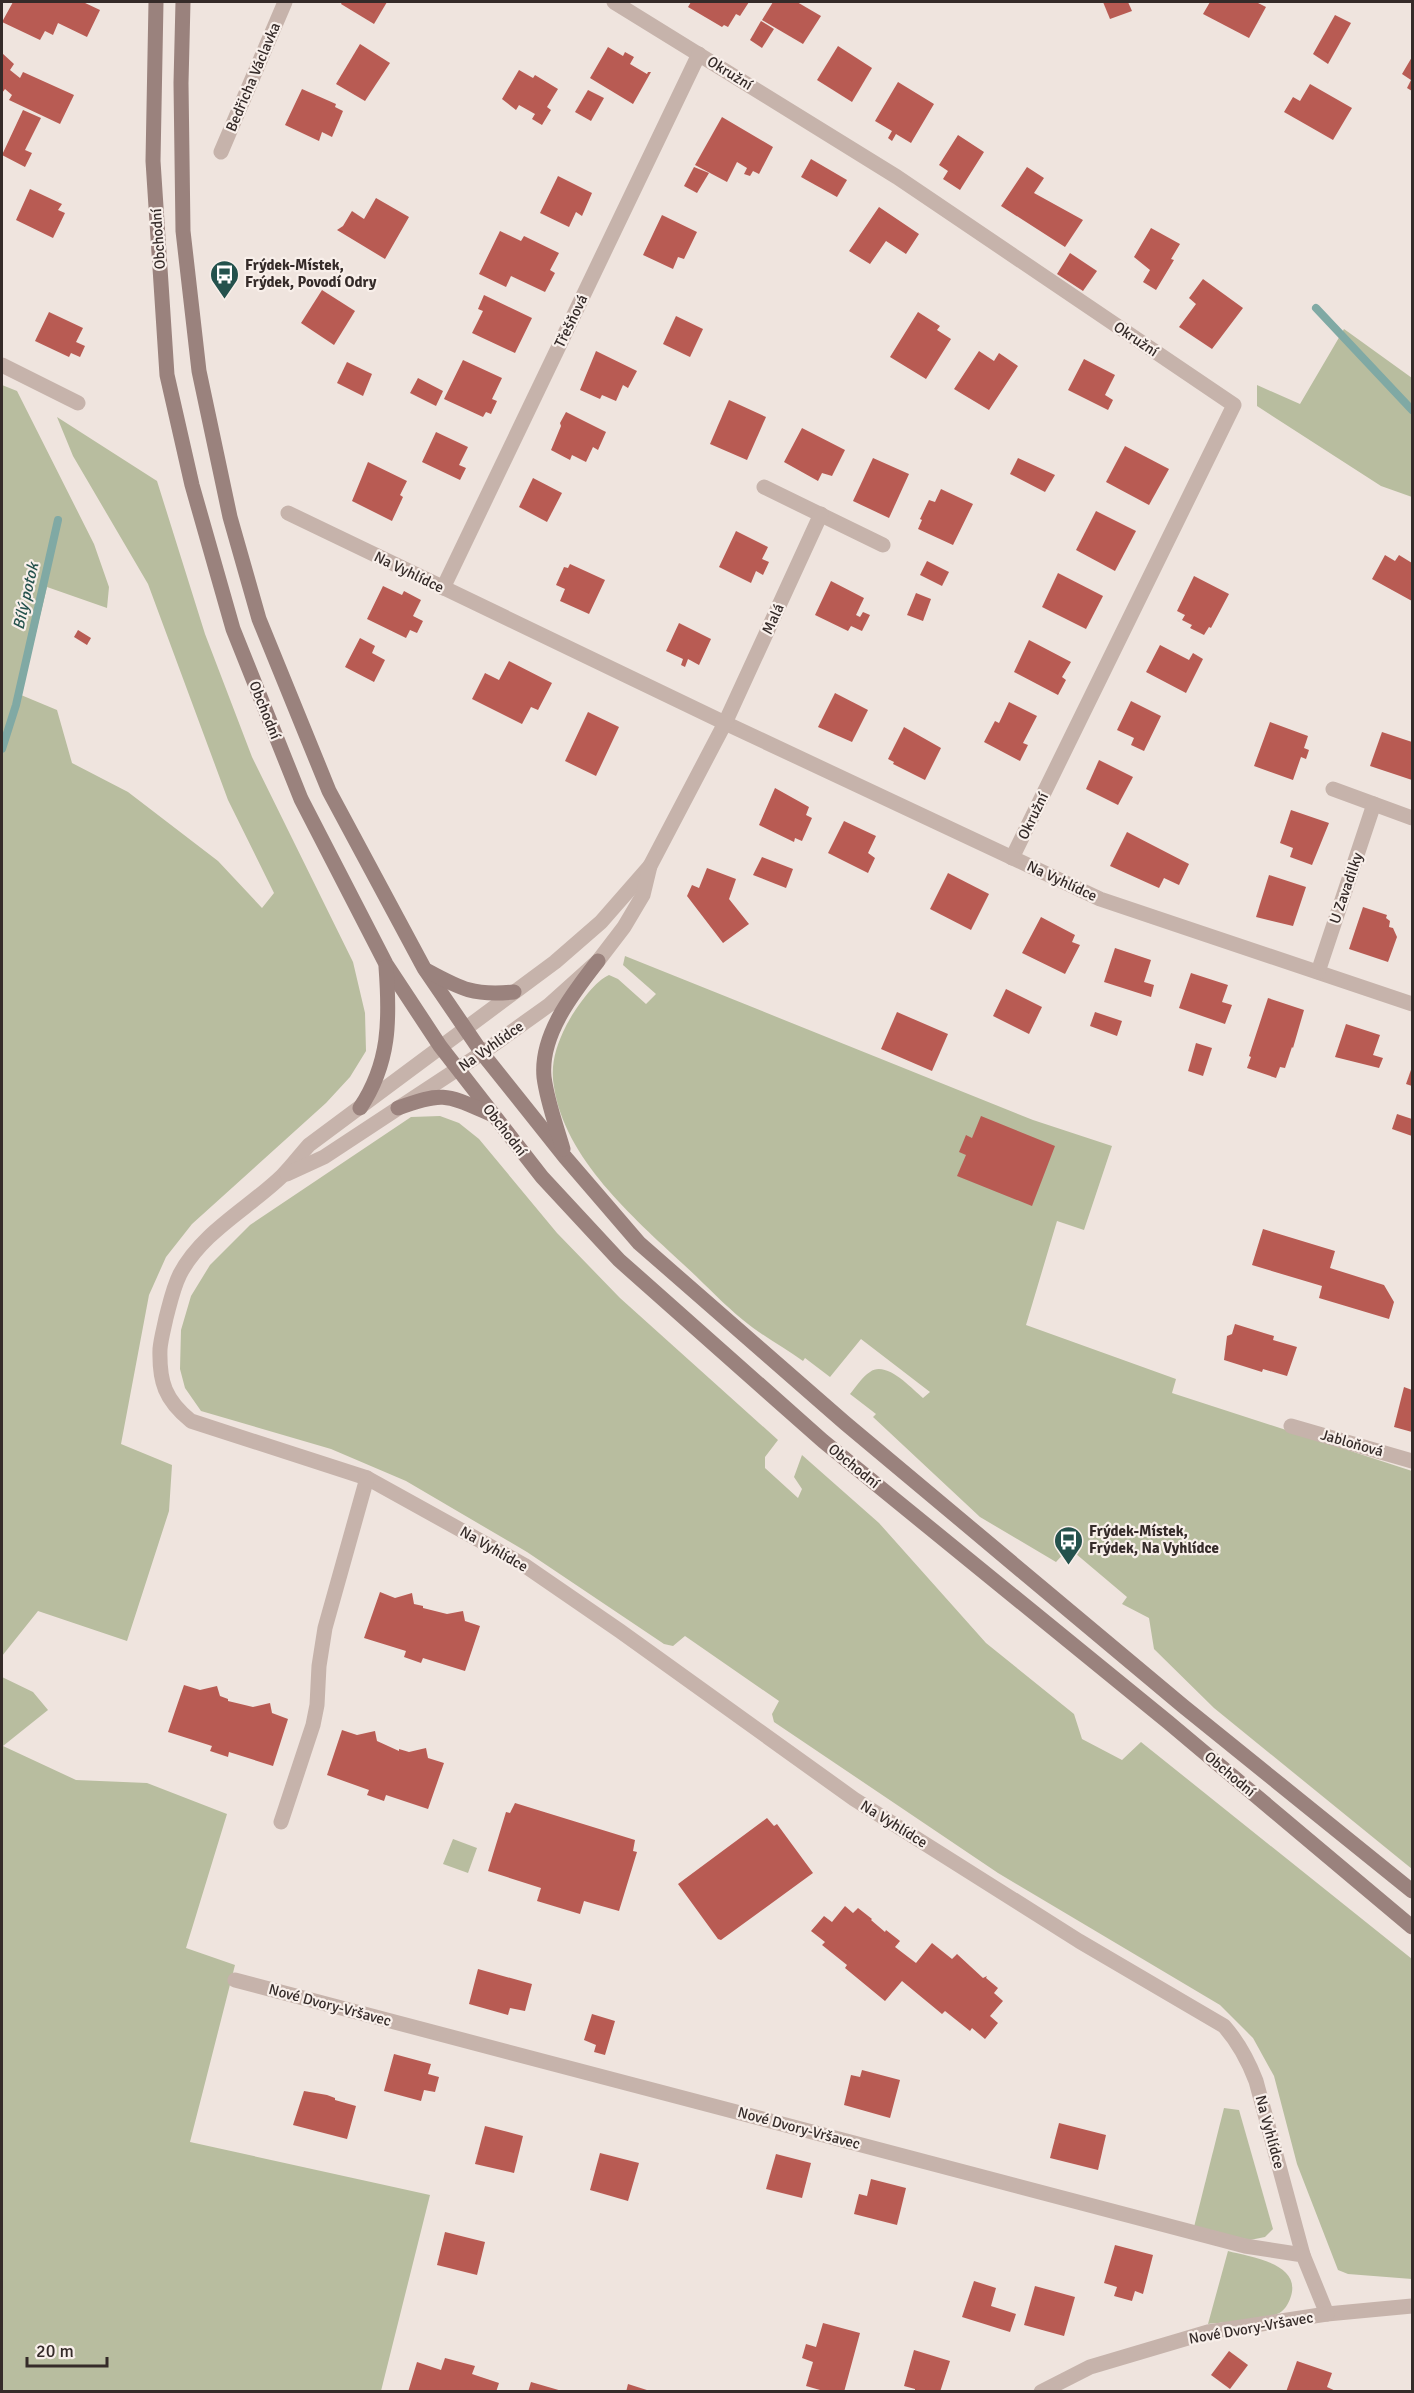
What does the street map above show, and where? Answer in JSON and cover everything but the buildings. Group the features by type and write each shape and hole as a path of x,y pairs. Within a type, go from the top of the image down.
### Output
{"main road":[{"name":"Obchodní","path":"156,2 153,161 167,375 192,486 233,629 297,789 386,964 440,1046 493,1115 542,1177 619,1260 823,1441 1177,1729 1413,1927"},
{"name":"Obchodní","path":"183,2 181,83 183,231 199,371 230,517 259,619 329,791 424,968 482,1053 565,1157 639,1243 844,1423 1183,1706 1413,1891"},
{"path":"565,1157 549,1103 544,1074 547,1048 564,1006 598,961"},
{"path":"360,1108 371,1091 381,1068 389,1004 386,964"},
{"path":"424,968 473,993 514,992"},
{"path":"398,1108 427,1097 451,1096 493,1115"}],"street":[{"name":"Bedřicha Václavka","path":"221,152 285,2"},
{"name":"Okružní","path":"614,2 897,177 1234,405 1012,858"},
{"name":"Třešňová","path":"443,588 699,54"},
{"path":"2,365 78,403"},
{"path":"764,487 883,545"},
{"name":"Na Vyhlídce","path":"288,513 725,723 1100,899 1413,1004"},
{"name":"Malá","path":"725,723 821,514"},
{"name":"Na Vyhlídce","path":"725,723 650,866 601,922 555,962 309,1145 282,1176 225,1223 201,1247 181,1273 171,1298 161,1342 162,1379 167,1396 177,1410 191,1421 367,1479 524,1565 630,1637 854,1798 1079,1941 1224,2026 1238,2042 1249,2061 1256,2081 1303,2255"},
{"path":"1333,789 1413,818"},
{"name":"U Zavadilky","path":"1318,972 1374,804"},
{"name":"Na Vyhlídce","path":"282,1176 324,1157 482,1053 549,1005 598,961 624,927 643,895 650,866"},
{"name":"Jabloňová","path":"1291,1426 1413,1461"},
{"path":"281,1822 313,1725 325,1628 367,1479"},
{"name":"Nové Dvory-Vršavec","path":"235,1980 1245,2246 1303,2255 1327,2314"},
{"name":"Nové Dvory-Vršavec","path":"1041,2391 1090,2367 1208,2332 1327,2314 1413,2306"}],"green space":[{"path":"1344,329 1412,378 1412,497 1381,486 1257,406 1257,385 1300,404"},
{"path":"2,385 17,391 94,544 109,587 107,608 47,587 21,695 57,710 72,763 128,792 218,861 262,908 274,893 228,800 148,584 73,456 57,417 157,481 205,634 252,757 353,962 365,1013 366,1051 350,1077 326,1103 192,1224 166,1257 149,1295 121,1444 172,1465 169,1511 127,1641 38,1611 2,1656"},
{"path":"625,956 1033,1120 1112,1146 1084,1230 1057,1221 1026,1325 1176,1379 1172,1393 1412,1471 1412,1869 1214,1708 1154,1649 1149,1618 1122,1604 1127,1597 1069,1548 1056,1562 980,1517 873,1417 876,1414 850,1394 864,1377 876,1369 891,1372 923,1398 930,1392 861,1339 830,1377 805,1358 803,1361 757,1331 735,1313 643,1227 604,1185 586,1162 561,1113 554,1087 553,1063 559,1041 569,1020 584,998 603,978 609,975 618,979 646,1004 656,994 623,965"},
{"path":"440,1116 459,1123 479,1139 557,1233 620,1298 778,1440 765,1457 765,1468 798,1498 802,1489 794,1477 802,1455 879,1523 986,1643 1074,1714 1082,1739 1122,1760 1141,1742 1412,1959 1412,2279 1348,2274 1338,2270 1297,2164 1274,2076 1253,2038 1220,2005 998,1873 774,1722 772,1714 779,1701 685,1636 673,1646 664,1644 527,1552 406,1481 331,1449 201,1411 185,1388 180,1369 181,1330 191,1296 210,1265 250,1225 411,1117"},
{"path":"2,1677 33,1692 48,1710 3,1746 76,1780 147,1783 227,1814 186,1948 235,1965 190,2142 430,2195 381,2391 2,2391"},
{"path":"453,1839 477,1848 468,1873 443,1864"},
{"path":"1224,2108 1239,2110 1273,2229 1265,2237 1250,2240 1194,2227"},
{"path":"1228,2251 1272,2263 1288,2276 1292,2285 1291,2296 1282,2311 1263,2318 1208,2324"}],"waterway":[{"path":"1316,308 1412,410"},
{"name":"Bílý potok","path":"2,749 16,705 58,520"}],"place":[{"name":"Frýdek-Místek, Frýdek, Povodí Odry","path":"224,300"},
{"name":"Frýdek-Místek, Frýdek, Na Vyhlídce","path":"1068,1566"}]}
